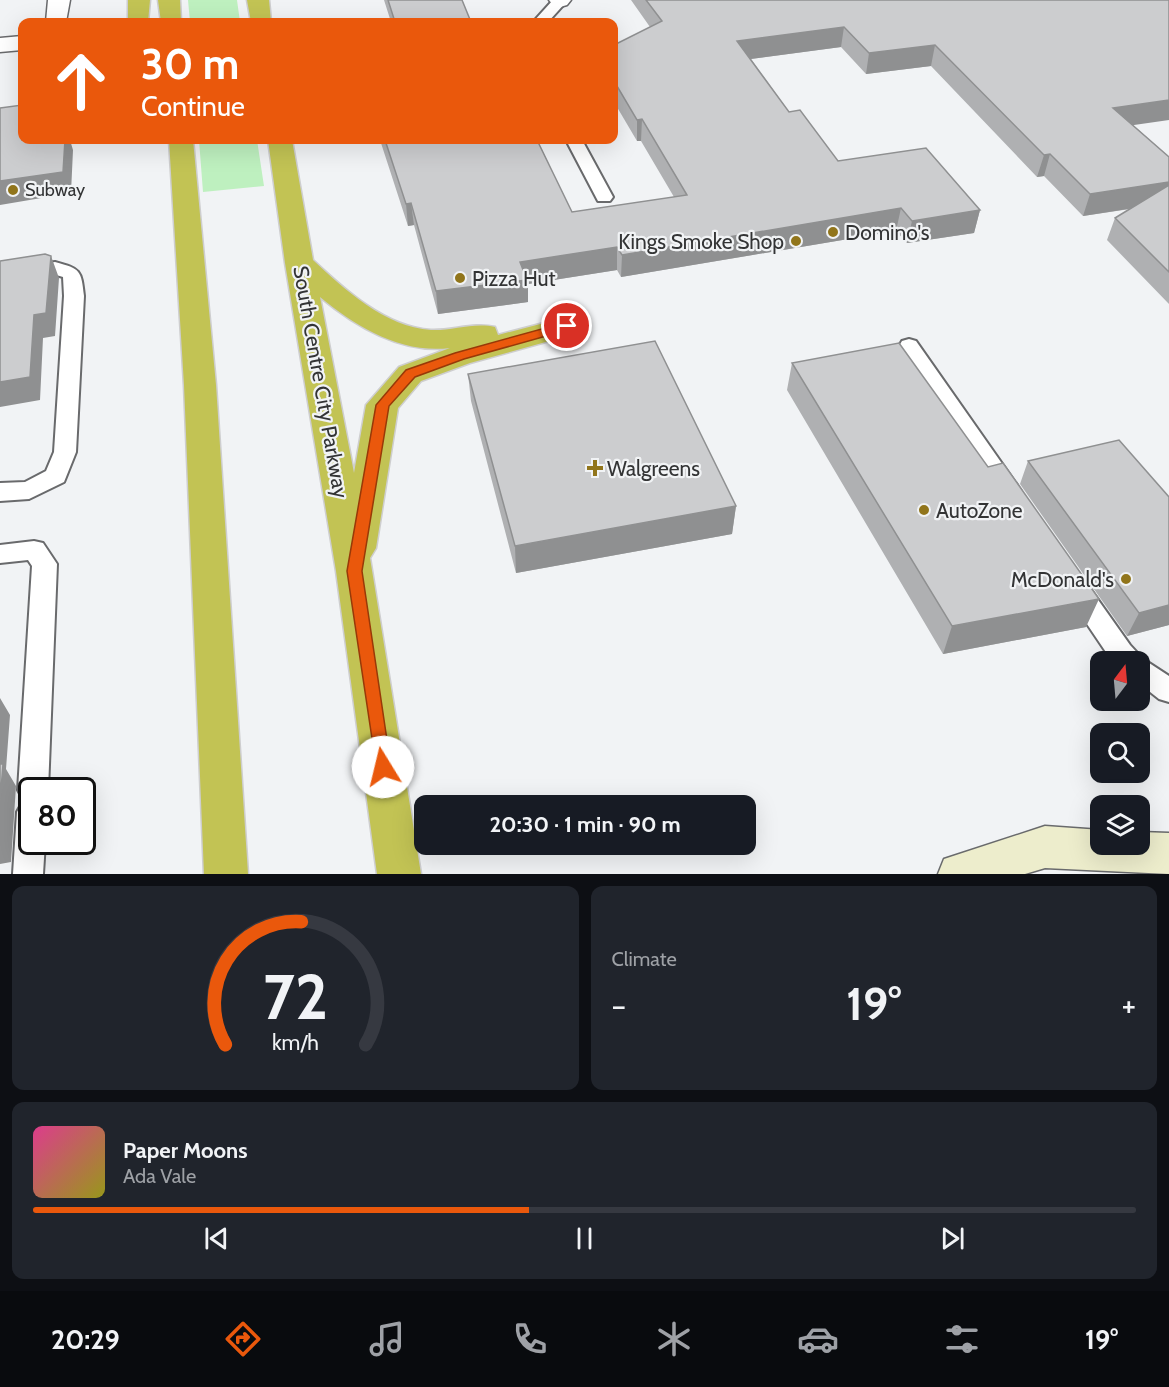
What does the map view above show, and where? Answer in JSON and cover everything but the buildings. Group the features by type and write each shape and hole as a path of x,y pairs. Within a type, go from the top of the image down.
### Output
{"highway":[{"path":"138,18 139,0"},
{"path":"169,0 171,18"},
{"path":"258,0 260,18"},
{"path":"176,144 200,385 226,874"},
{"name":"South Centre City Parkway","path":"281,144 299,263 354,571 399,874"},
{"path":"299,263 335,297 378,325 425,339 567,326 459,356 410,374 382,405 354,571"}],"main road":[{"path":"960,874 1045,848 1169,854"}],"street":[{"path":"57,18 59,0"},
{"path":"0,45 18,43"}],"lane":[{"path":"544,18 560,1"},
{"path":"576,144 604,197"},
{"path":"0,275 55,268 72,274 75,296 65,452 56,476 28,490 0,492"},
{"path":"909,346 1020,506"},
{"path":"0,554 34,550 45,564 34,777"},
{"path":"1060,565 1120,651"},
{"path":"1150,677 1169,692"},
{"path":"28,874 29,855"}],"green space":[{"path":"188,0 237,0 239,18 190,18"},
{"path":"199,144 258,144 264,186 203,192"}],"place":[{"name":"Subway","path":"13,190"},
{"name":"Domino's","path":"833,232"},
{"name":"Kings Smoke Shop","path":"796,241"},
{"name":"Pizza Hut","path":"460,278"},
{"name":"Walgreens","path":"595,468"},
{"name":"AutoZone","path":"924,510"},
{"name":"McDonald's","path":"1126,579"}],"route":[{"path":"383,767 354,571 382,405 410,374 459,356 567,326"}]}
